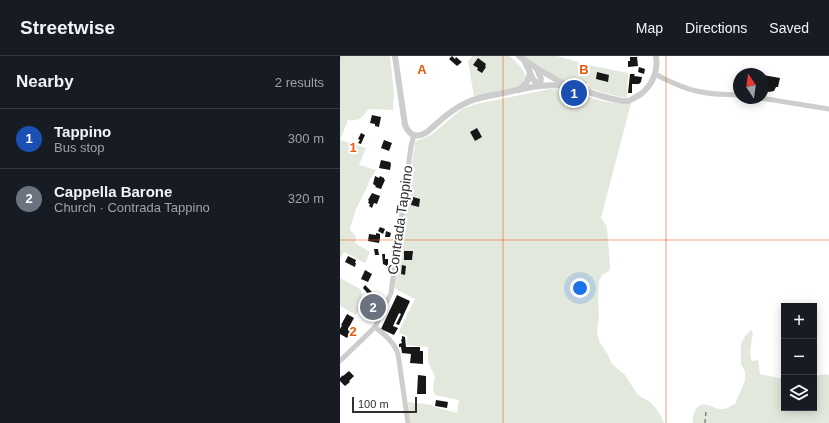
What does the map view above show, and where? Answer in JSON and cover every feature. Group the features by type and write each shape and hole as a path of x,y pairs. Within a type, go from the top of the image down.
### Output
{"street":[{"path":"395,56 405,125 408,131 418,136 426,132 458,107 468,102 480,98 539,86 556,85 571,87 616,100 628,101 637,97 646,89 655,74 656,56"},
{"path":"519,56 552,78 571,87"},
{"path":"524,60 532,78 539,86"},
{"path":"536,68 541,78 539,86"},
{"path":"519,90 527,82 530,71"},
{"path":"655,74 666,80 700,92 733,95"},
{"path":"769,99 829,109"},
{"name":"Contrada Tappino","path":"340,361 376,327 391,293 411,146 414,135"},
{"path":"376,327 396,347 408,423"}],"shaded area":[{"path":"340,56 390,56 394,93 393,110 368,109 360,119 348,120 340,140"},
{"path":"473,56 509,56 521,67 524,72 525,80 516,88 474,96 468,61"},
{"path":"524,56 557,56 588,65 628,73 627,97 619,97 588,88 590,84 588,83 583,86 574,83 567,83 540,68"},
{"path":"550,89 572,91 572,94 575,95 576,93 610,102 624,104 631,103 601,218 607,227 610,267 609,271 602,275 599,281 599,317 597,333 600,343 612,364 625,375 638,395 650,402 655,407 664,423 410,423 408,402 432,405 434,407 457,413 459,400 435,395 433,390 435,376 428,362 428,347 407,345 407,336 399,333 415,299 397,290 394,285 415,142 431,135 462,109 476,104"},
{"path":"340,140 366,148 359,165 376,170 370,179 356,209 350,228 356,236 355,243 370,252 365,263 344,252 340,259"},
{"path":"340,278 360,289 362,293 363,300 356,315 340,306"},
{"path":"751,330 753,332 750,351 751,358 752,361 758,360 760,374 781,378 781,411 817,411 817,376 829,375 829,423 693,423 694,412 701,405 704,404 723,409 735,404 745,381 745,371 741,364 741,344 745,336"}],"building":[{"path":"452,56 455,59 456,57 462,62 457,66 449,59"},
{"path":"630,57 637,57 638,66 628,67"},
{"path":"478,58 486,64 486,67 482,73 473,65"},
{"path":"639,67 645,69 644,74 638,72"},
{"path":"597,72 609,75 608,82 596,79"},
{"path":"630,74 635,74 634,76 642,77 639,84 632,84 632,93 628,93"},
{"path":"769,76 780,78 778,87 776,87 774,91 769,92"},
{"path":"372,115 381,117 379,127 370,123"},
{"path":"477,128 482,137 475,141 470,132"},
{"path":"361,133 365,135 361,144 358,143 360,140 358,139"},
{"path":"384,140 392,143 389,151 381,148"},
{"path":"381,160 390,162 390,170 379,168"},
{"path":"375,176 379,178 380,176 385,180 381,189 375,187 376,186 373,184"},
{"path":"372,193 380,196 377,204 374,203 372,208 369,206 370,204 368,203 368,200"},
{"path":"413,197 420,199 419,207 411,205"},
{"path":"380,227 385,229 383,234 378,231"},
{"path":"386,231 391,233 390,237 385,237"},
{"path":"376,233 380,234 379,243 368,241 369,234 376,235"},
{"path":"374,249 378,249 379,255 375,255"},
{"path":"404,251 413,251 412,260 404,260"},
{"path":"382,254 385,254 385,259 388,259 387,266 383,264"},
{"path":"348,256 356,260 355,267 345,262"},
{"path":"402,265 406,266 405,275 401,274"},
{"path":"365,270 372,274 368,282 361,279"},
{"path":"365,285 372,292 369,295 363,288"},
{"path":"397,295 410,301 399,325 396,324 401,314 399,313 393,326 398,328 394,335 381,329"},
{"path":"371,304 377,306 374,313 367,310"},
{"path":"347,314 354,318 348,329 351,331 347,338 340,334 340,329"},
{"path":"402,336 405,337 406,347 420,347 420,351 423,351 423,364 410,363 411,354 402,353 399,344 402,343"},
{"path":"349,371 354,376 345,386 340,381 340,378"},
{"path":"418,375 426,376 426,394 417,394"},
{"path":"436,400 448,402 447,408 435,406"}],"railway":[{"path":"705,423 706,411"}],"place":[{"name":"Tappino","path":"574,93"},
{"name":"Cappella Barone","path":"373,307"}]}
